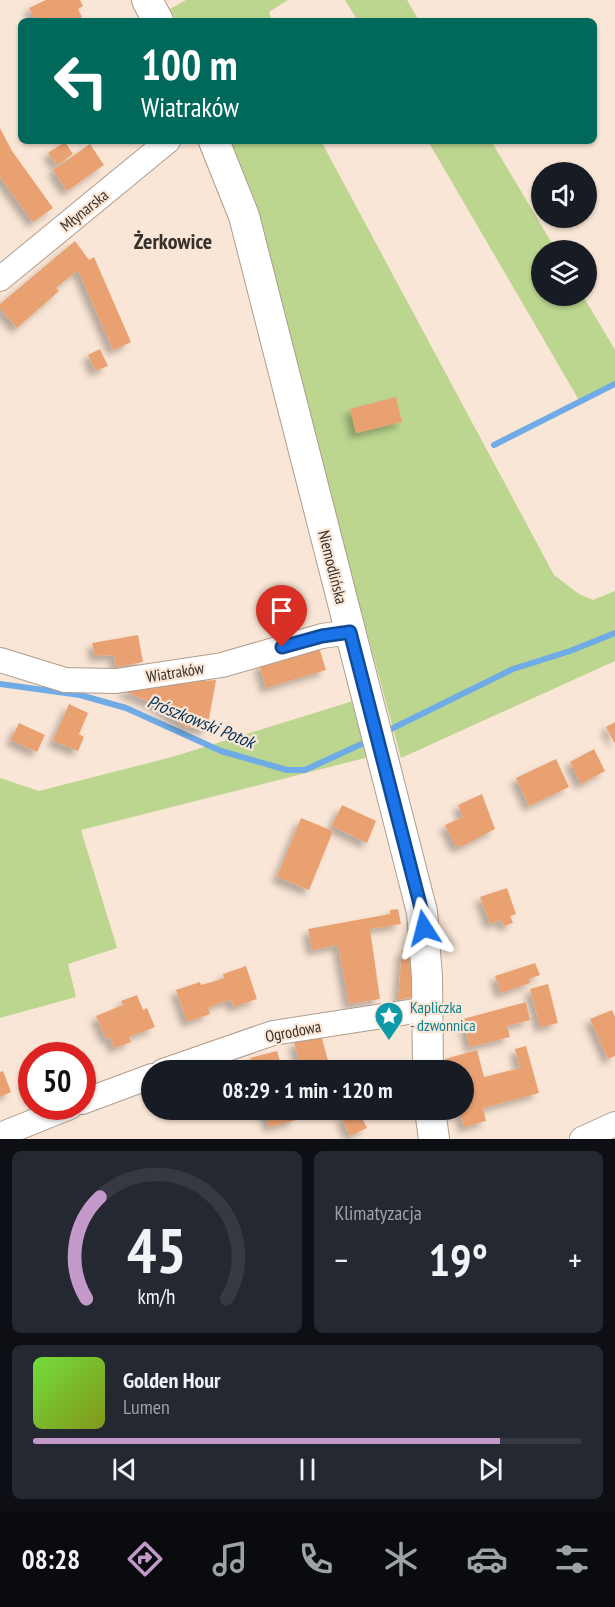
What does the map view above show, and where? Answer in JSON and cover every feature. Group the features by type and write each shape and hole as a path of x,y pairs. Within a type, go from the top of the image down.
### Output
{"main road":[{"path":"147,0 156,18"},
{"name":"Niemodlińska","path":"215,144 244,216 422,912 428,1009 428,1060"},
{"path":"431,1120 434,1139"}],"street":[{"name":"Młynarska","path":"0,279 164,144"},
{"name":"Wiatraków","path":"0,660 65,680 116,681 222,665 322,636 350,632"},
{"name":"Ogrodowa","path":"195,1060 273,1033 428,1009"},
{"path":"96,1097 141,1080"},
{"path":"16,1134 44,1120"},
{"path":"582,1139 615,1124"}],"green space":[{"path":"186,0 288,0 269,12 271,18 174,18 170,9"},
{"path":"345,0 407,0 417,18 356,18"},
{"path":"226,144 323,144 554,575 579,594 593,600 615,591 615,661 401,758 362,614 288,394"},
{"path":"430,144 493,144 531,208 531,228 543,228 550,240 531,240 531,306 589,306 615,350 615,383 580,402"},
{"path":"353,701 369,757 81,830 117,948 68,964 76,997 0,1018 0,778 39,791 172,757"}],"building":[{"path":"46,0 80,0 83,6 78,9 82,17 80,18 34,18 29,8"},
{"path":"0,128 12,151 53,208 33,222 0,177"},
{"path":"62,144 66,144 73,154 57,165 48,153"},
{"path":"90,144 104,165 67,191 53,170"},
{"path":"75,241 89,260 94,257 131,342 113,350 78,270 56,288 59,291 17,328 0,309 0,304"},
{"path":"100,349 108,366 95,371 88,355"},
{"path":"396,397 402,422 356,433 350,409"},
{"path":"138,635 143,662 116,667 114,655 95,656 92,643"},
{"path":"319,647 326,670 266,688 259,664"},
{"path":"216,680 207,730 186,727 152,703 121,690 136,686"},
{"path":"69,704 88,713 79,734 84,737 78,751 53,741"},
{"path":"615,722 615,744 606,727"},
{"path":"19,723 45,735 37,752 11,740"},
{"path":"594,749 605,771 581,784 570,762"},
{"path":"556,759 569,787 529,806 516,778"},
{"path":"482,794 495,829 461,847 461,845 456,847 445,825 463,817 458,805"},
{"path":"342,805 376,821 367,843 332,826"},
{"path":"301,818 333,831 309,890 277,877"},
{"path":"507,888 516,914 510,916 513,923 504,926 501,920 490,924 480,897"},
{"path":"398,909 401,924 370,929 380,999 349,1004 338,945 312,950 308,929 390,914 390,910"},
{"path":"402,950 411,951 411,998 398,1000"},
{"path":"535,963 540,975 529,979 530,983 501,993 495,976"},
{"path":"246,966 257,999 234,1007 231,1000 220,1003 208,1008 210,1014 187,1022 176,990 200,982 201,985 224,978 223,974"},
{"path":"548,984 558,1023 540,1027 530,989"},
{"path":"137,995 143,1010 147,1008 155,1027 129,1037 131,1042 114,1048 110,1037 106,1039 96,1016 123,1005 121,1001"},
{"path":"526,1002 530,1020 507,1026 510,1037 470,1047 463,1019"},
{"path":"612,1010 615,1017 615,1056 608,1059 590,1019"},
{"path":"321,1035 328,1060 299,1060 294,1042"},
{"path":"526,1046 539,1093 483,1108 486,1121 464,1127 462,1120 474,1120 474,1060 445,1059 477,1050 484,1077 520,1068 515,1049"},
{"path":"277,1051 280,1060 251,1060 250,1058"},
{"path":"234,1055 234,1060 217,1060"},
{"path":"3,1071 11,1092 0,1097 0,1072"},
{"path":"267,1120 296,1120 269,1127"},
{"path":"342,1120 363,1120 367,1128 350,1136"}],"waterway":[{"path":"494,445 615,384"},
{"name":"Prószkowski Potok","path":"385,732 513,669 570,651 615,633"},
{"name":"Prószkowski Potok","path":"0,684 80,695 126,708 221,751 287,770 305,770 368,741"}],"place":[{"name":"Kapliczka - dzwonnica","path":"389,1042"}],"district":[{"name":"Żerkowice","path":"173,241"}],"route":[{"path":"282,647 322,636 350,632 422,912 424,928"}]}
